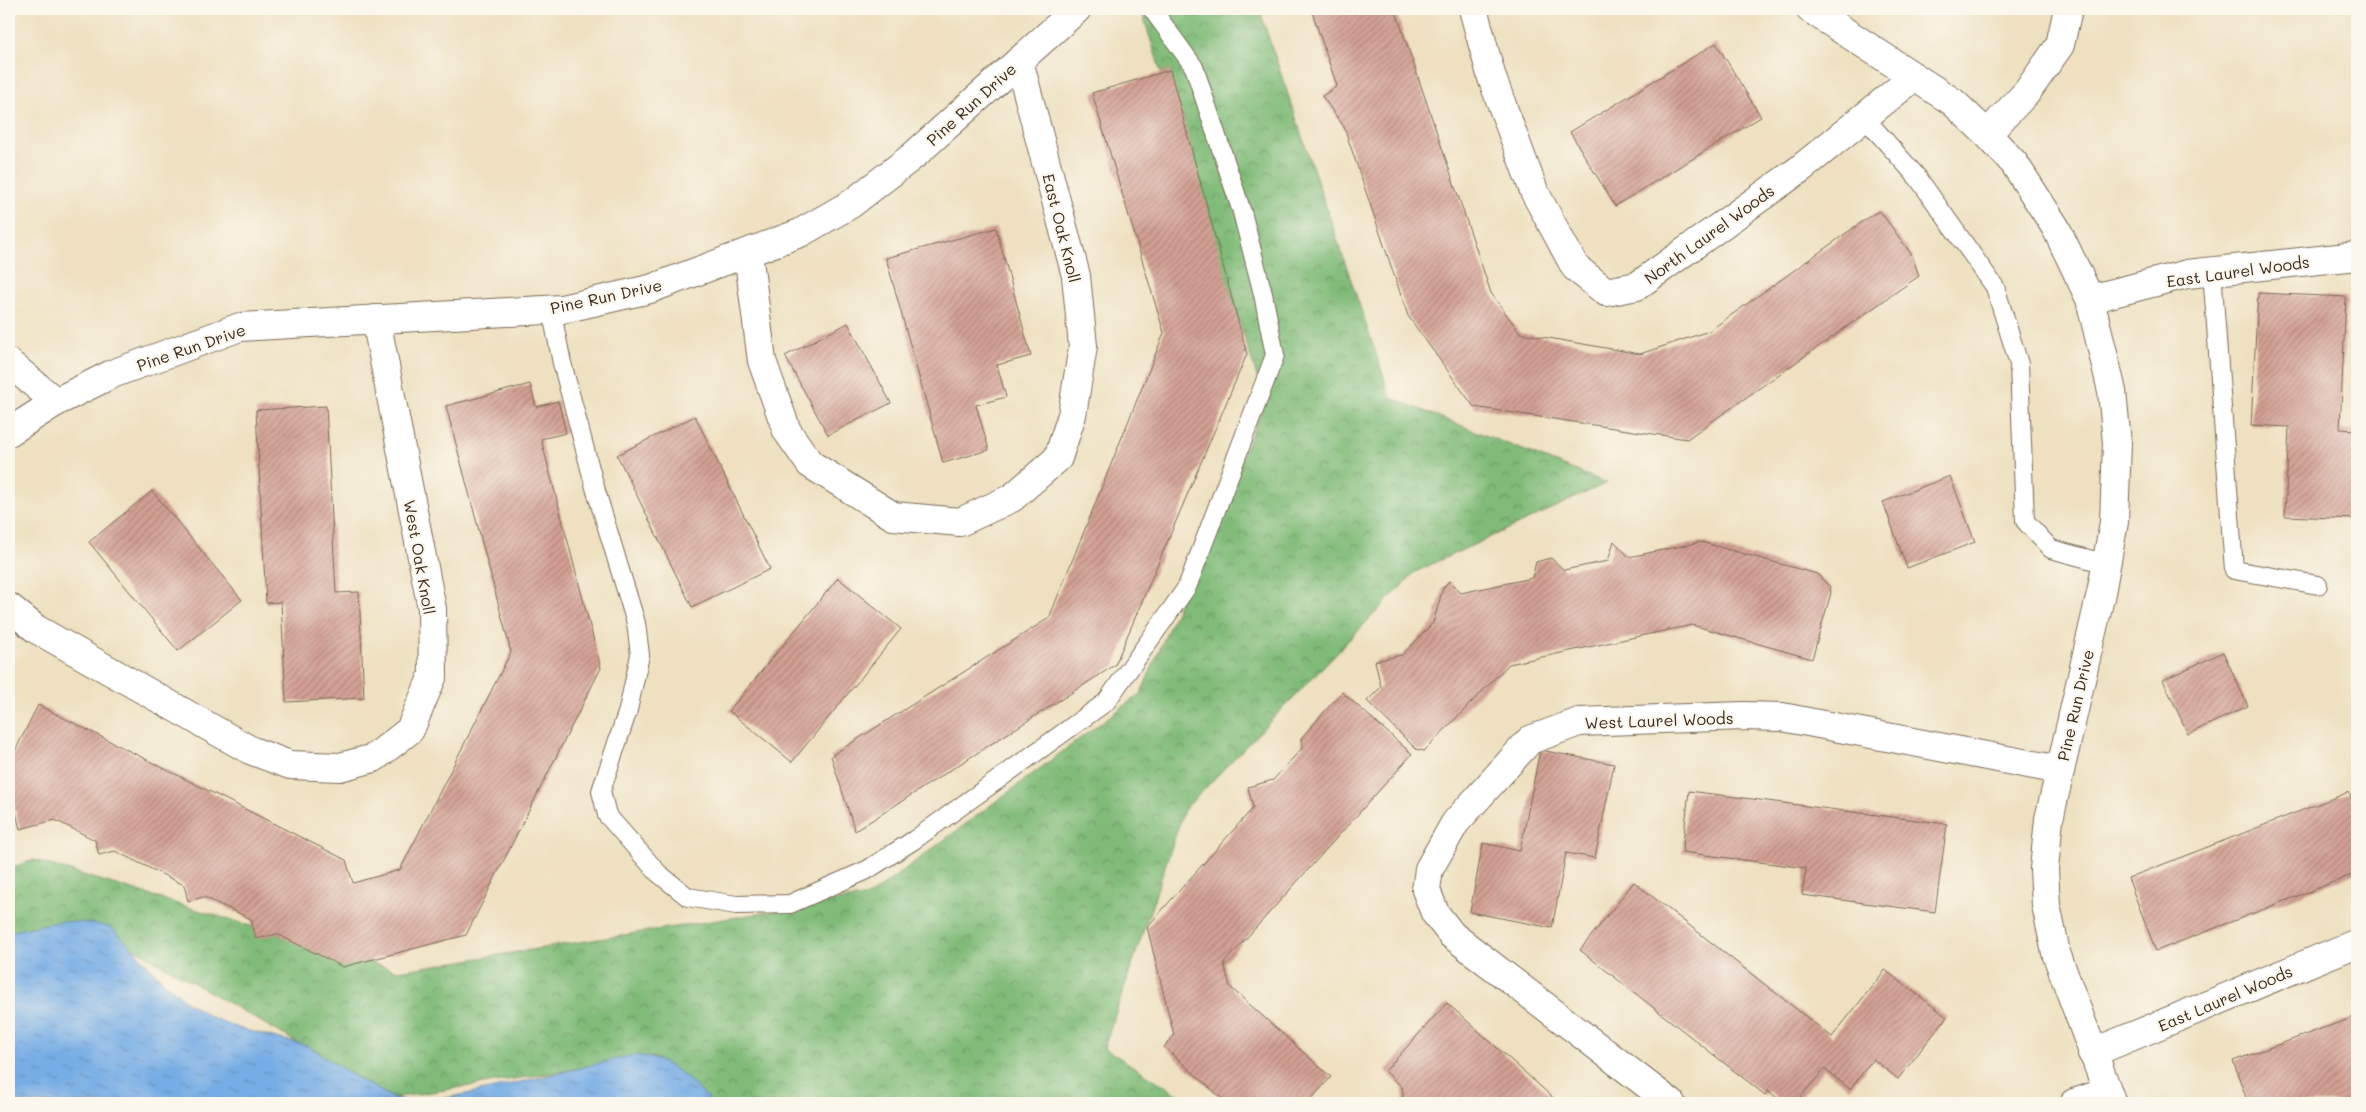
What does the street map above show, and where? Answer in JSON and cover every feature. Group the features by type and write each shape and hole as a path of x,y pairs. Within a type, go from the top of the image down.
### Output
{"street":[{"name":"Pine Run Drive","path":"9,432 56,402 112,374 240,327 562,309 650,289 800,233 851,204 913,156 1077,9"},
{"name":"North Laurel Woods","path":"1473,9 1492,78 1534,191 1574,267 1606,292 1637,286 1800,169 1914,77"},
{"path":"1810,9 1914,77"},
{"path":"1987,134 2027,92 2060,45 2068,9"},
{"name":"East Oak Knoll","path":"748,253 762,361 787,431 810,464 893,516 960,522 1012,498 1058,458 1072,415 1083,346 1076,276 1019,61"},
{"name":"Pine Run Drive","path":"1914,77 1953,102 1987,134 2014,163 2056,228 2090,299 2112,391 2117,443 2114,522 2107,564 2049,819 2044,869 2046,905 2056,953 2109,1098"},
{"name":"East Laurel Woods","path":"2090,299 2187,274 2357,256"},
{"name":"West Oak Knoll","path":"9,607 36,629 250,750 290,765 340,766 374,758 410,730 433,675 432,609 376,319"},
{"path":"9,363 56,402"},
{"name":"West Laurel Woods","path":"1671,1103 1452,935 1435,913 1426,890 1429,869 1455,823 1530,740 1579,722 1743,716 1782,717 2060,770"},
{"name":"East Laurel Woods","path":"2092,1053 2357,943"},
{"path":"2074,1103 2109,1098"}],"lane":[{"path":"551,309 562,363 596,491 636,623 640,655 628,710 601,791 607,815 658,873 688,897 736,904 790,904 867,870 914,840 1106,702 1187,587 1275,356 1263,294 1242,212 1194,67 1152,9"},
{"path":"1864,117 1918,178 1994,287 2019,364 2025,521 2051,549 2107,564"},
{"path":"2212,272 2234,570 2318,585"}],"green space":[{"path":"1141,9 1259,9 1391,398 1607,483 1415,572 1184,810 1104,1048 1192,1103 710,1103 654,1057 393,1098 90,923 9,940 9,868 34,860 398,971 869,896 1141,693 1265,402"}],"water":[{"path":"60,921 90,923 110,927 125,940 165,983 187,1002 209,1016 238,1028 308,1046 354,1076 393,1098 417,1103 9,1103 9,932"},
{"path":"635,1055 648,1057 669,1065 713,1103 418,1103 499,1087"}],"building":[{"path":"1311,9 1395,9 1491,293 1520,333 1640,354 1709,331 1873,214 1880,211 1912,255 1919,276 1687,439 1474,407 1408,316 1344,127 1322,96 1337,86"},
{"path":"1716,43 1761,117 1615,206 1570,132"},
{"path":"1170,70 1247,354 1115,665 855,831 831,756 1049,618 1164,333 1092,93"},
{"path":"996,228 1031,356 997,365 1006,397 976,405 989,450 943,463 886,258"},
{"path":"2258,293 2346,297 2340,429 2357,430 2357,519 2285,516 2289,427 2251,425"},
{"path":"848,323 891,403 828,435 785,356"},
{"path":"530,384 536,407 558,401 566,433 541,439 601,668 466,935 343,967 277,934 256,939 251,919 204,897 188,901 184,885 115,851 99,855 95,840 55,820 20,829 12,798 9,796 9,763 38,705 346,860 353,883 400,870 511,652 446,406"},
{"path":"326,406 336,593 359,592 364,698 286,702 281,602 266,603 256,410"},
{"path":"695,416 770,569 692,607 617,455"},
{"path":"1950,476 1975,542 1907,568 1883,502"},
{"path":"152,491 242,600 178,651 89,542"},
{"path":"1614,541 1629,557 1701,542 1817,574 1830,587 1831,593 1812,659 1692,625 1509,664 1424,751 1416,749 1367,701 1381,687 1375,661 1402,655 1433,623 1443,588 1449,581 1461,593 1532,578 1536,562 1551,558 1564,570 1608,561"},
{"path":"838,578 901,629 792,762 729,711"},
{"path":"2223,652 2248,706 2188,734 2163,680"},
{"path":"1342,692 1412,754 1224,963 1230,987 1331,1077 1308,1103 1227,1103 1164,1047 1174,1035 1147,927 1253,808 1248,787 1273,780 1303,747 1301,738"},
{"path":"1540,750 1614,764 1595,858 1566,853 1552,928 1470,912 1483,843 1520,851"},
{"path":"1689,791 1947,824 1935,912 1802,895 1806,868 1682,852"},
{"path":"2349,792 2357,812 2357,873 2156,951 2128,878"},
{"path":"1634,882 1832,1037 1885,970 1947,1017 1898,1079 1873,1059 1850,1089 1824,1069 1796,1103 1784,1103 1768,1091 1765,1095 1580,950"},
{"path":"1447,1003 1559,1103 1404,1103 1402,1087 1385,1071"},
{"path":"2357,1016 2357,1101 2350,1103 2248,1103 2233,1061"}]}
